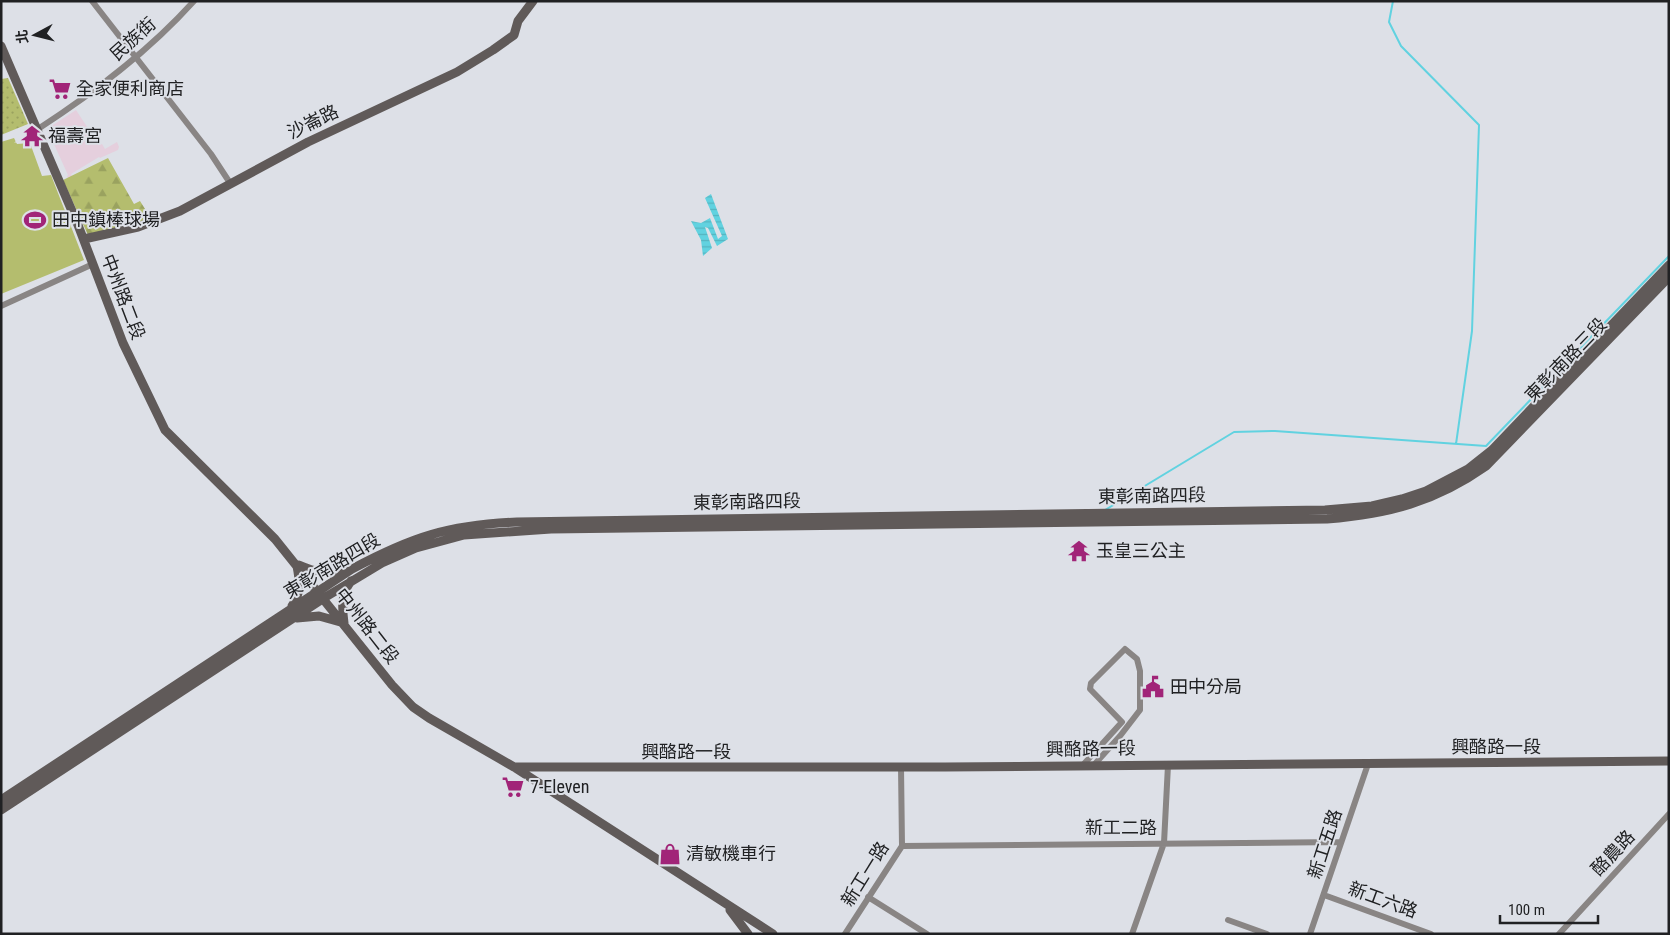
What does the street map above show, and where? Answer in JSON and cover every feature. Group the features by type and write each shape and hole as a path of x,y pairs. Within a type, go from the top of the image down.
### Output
{"street":[{"path":"92,1 211,154 230,183"},
{"name":"民族街","path":"38,129 89,95 136,59 194,1"},
{"name":"沙崙路","path":"84,239 154,222 180,211 308,142 457,72 514,36 518,21 533,1"},
{"name":"中州路二段","path":"1,46 84,239 124,343 165,430 275,539 297,564 392,685 413,707 514,767 772,934"},
{"path":"1,306 93,264"},
{"name":"東彰南路三段","path":"1538,402 1669,265"},
{"name":"東彰南路三段","path":"1486,466 1669,277"},
{"name":"東彰南路四段","path":"1,810 321,594 352,569 415,539 445,530 491,523 1325,510 1372,506 1426,491 1468,469 1486,456 1538,402"},
{"name":"東彰南路四段","path":"321,594 416,548 464,535 491,532 591,528 1327,519 1371,515 1404,507 1432,497 1486,466"},
{"path":"352,569 326,573 314,571 297,564 299,589 290,615 319,616 344,623 344,594 352,579"},
{"name":"東彰南路四段","path":"1,800 290,615"},
{"path":"1082,766 1122,722 1090,689 1091,683 1125,649 1137,659 1140,671 1140,710 1093,766"},
{"name":"興酪路一段","path":"514,767 645,769 1669,761"},
{"name":"新工五路","path":"1310,934 1368,764"},
{"path":"1132,934 1164,843 1168,765"},
{"name":"新工一路","path":"845,934 902,846 901,767"},
{"name":"酪農路","path":"1559,934 1669,814"},
{"name":"新工二路","path":"902,846 1341,842"},
{"name":"新工六路","path":"1324,895 1431,934"},
{"path":"868,897 927,934"},
{"path":"728,906 748,934"},
{"path":"1228,920 1267,934"}],"shaded area":[{"path":"76,110 99,145 102,144 105,149 117,142 119,147 118,150 99,157 71,174 74,180 70,183 48,131 50,127"}],"green space":[{"path":"8,78 28,124 1,135 1,79"},
{"name":"田中鎮棒球場","path":"14,138 17,144 30,143 42,176 51,175 84,260 1,294 1,142"},
{"path":"108,158 134,204 140,201 152,220 88,235 63,180"}],"water":[{"path":"711,194 728,239 717,246 708,228 705,227 712,248 703,256 701,240 691,221 701,223 710,218 718,239 722,236 705,198"}],"waterway":[{"path":"1393,1 1389,22 1401,46 1479,125 1472,331 1456,444"},
{"path":"1105,510 1234,432 1275,431 1486,446 1669,256"}],"place":[{"name":"全家便利商店","path":"60,89"},
{"name":"福壽宮","path":"32,136"},
{"name":"田中鎮棒球場","path":"35,220"},
{"name":"玉皇三公主","path":"1079,551"},
{"name":"田中分局","path":"1153,687"},
{"name":"7-Eleven","path":"513,787"},
{"name":"清敏機車行","path":"670,854"}]}
